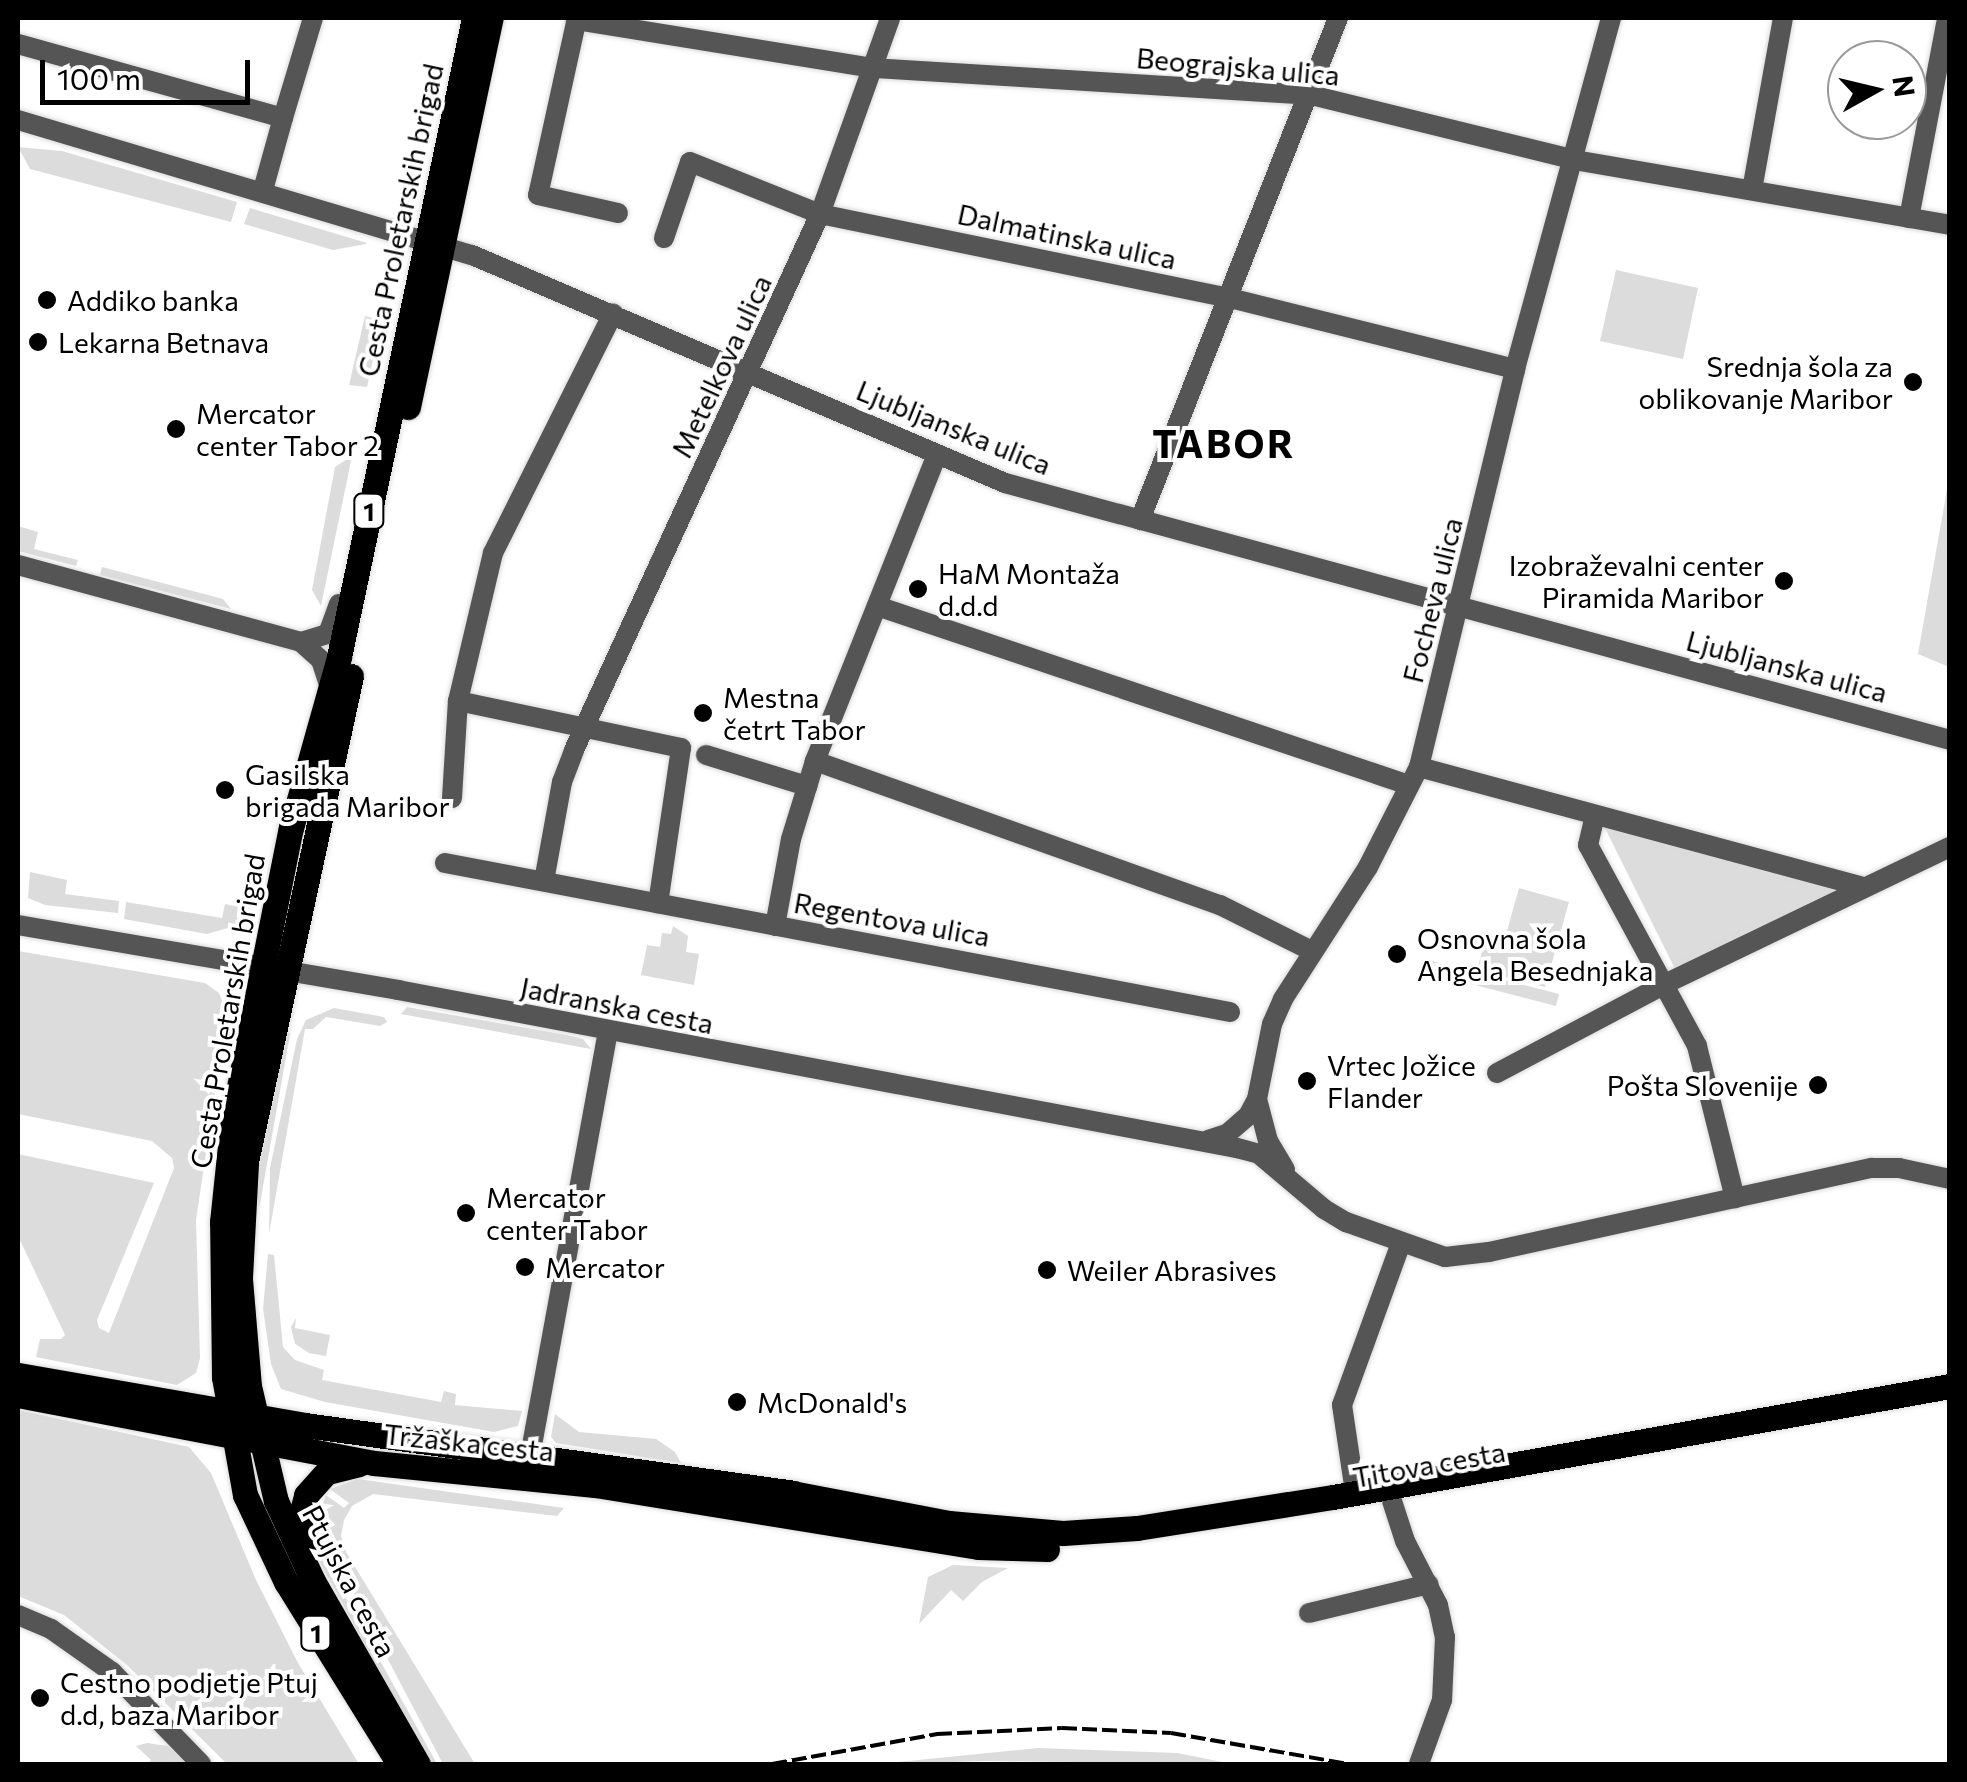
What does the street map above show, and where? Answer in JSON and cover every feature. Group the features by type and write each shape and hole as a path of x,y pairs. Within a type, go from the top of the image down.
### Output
{"main road":[{"name":"Cesta Proletarskih brigad","path":"254,1414 240,1280 246,1163 277,969 434,242 474,18"},
{"name":"Cesta Proletarskih brigad","path":"233,1436 228,1410 222,1222 233,1117 277,969 291,828 331,690 375,484 491,18"},
{"name":"Tržaška cesta","path":"18,1375 792,1493 918,1528"},
{"name":"Titova cesta","path":"918,1528 1063,1534 1138,1528 1950,1386"},
{"name":"Tržaška cesta","path":"18,1394 374,1462 595,1485 918,1528"},
{"name":"Titova cesta","path":"918,1528 1028,1550 1104,1545 1226,1530 1950,1402"},
{"name":"Ptujska cesta","path":"254,1414 276,1501 312,1581 418,1764"},
{"name":"Ptujska cesta","path":"233,1436 242,1484 258,1528 357,1700 399,1764"},
{"path":"312,1581 299,1522 306,1494 327,1472 374,1462"}],"street":[{"path":"264,190 313,18"},
{"name":"Metelkova ulica","path":"544,881 562,782 820,214 890,18"},
{"path":"1140,520 1338,18"},
{"name":"Focheva ulica","path":"1257,1099 1272,1024 1312,951 1368,866 1414,776 1460,604 1515,369 1611,18"},
{"path":"1752,190 1783,18"},
{"path":"1909,218 1947,18"},
{"path":"576,19 538,195 618,213"},
{"name":"Beograjska ulica","path":"576,19 873,68 1311,94 1575,160 1950,225"},
{"path":"18,44 282,118"},
{"name":"Ljubljanska ulica","path":"18,120 434,242 612,313 1005,483 1950,740"},
{"name":"Dalmatinska ulica","path":"664,238 690,162 820,214 1230,298 1515,369"},
{"path":"452,798 458,701 493,553 612,313"},
{"path":"775,926 791,839 815,761 937,456"},
{"path":"301,642 328,634 334,625 361,502 375,484"},
{"path":"18,565 301,642 321,660 331,690"},
{"path":"877,606 1414,776 1595,815 1863,888"},
{"path":"458,701 682,748 658,903"},
{"path":"706,755 807,786"},
{"path":"815,761 1220,905 1312,951"},
{"path":"1595,815 1588,845 1696,1046 1735,1198"},
{"path":"1496,1073 1665,984 1950,846"},
{"name":"Regentova ulica","path":"445,863 1230,1012"},
{"name":"Jadranska cesta","path":"18,925 277,969 1206,1141 1259,1154 1288,1175"},
{"name":"Tržaška cesta","path":"530,1456 608,1032"},
{"path":"1206,1141 1238,1126 1257,1099"},
{"path":"1257,1099 1268,1141 1288,1175 1324,1209 1401,1243 1446,1257 1872,1168 1950,1179"},
{"path":"1355,1492 1342,1404 1401,1243"},
{"path":"1392,1501 1405,1540 1443,1619 1446,1676 1419,1764"},
{"path":"1309,1613 1429,1584"},
{"path":"18,1615 50,1629 112,1672 201,1764"},
{"name":"Ptujska cesta","path":"357,1700 358,1722 384,1764"}],"shaded area":[{"path":"18,147 62,151 237,202 231,222 30,169"},
{"path":"250,208 367,243 333,250 244,224"},
{"path":"1616,270 1698,288 1683,359 1600,341"},
{"path":"365,316 382,320 367,387 349,385"},
{"path":"352,456 321,606 312,590 335,467"},
{"path":"1949,478 1949,667 1918,654"},
{"path":"18,526 38,532 34,549 78,560 76,566 18,551"},
{"path":"102,567 223,599 231,609 100,575"},
{"path":"1602,822 1842,889 1677,973"},
{"path":"30,872 67,880 65,894 119,901 118,913 45,905 28,898"},
{"path":"1519,888 1569,902 1545,987 1477,970 1487,933 1505,938"},
{"path":"253,901 249,912 231,927 207,934 124,919 126,902 222,918 225,904 234,906"},
{"path":"673,926 688,936 686,952 699,954 694,985 641,975 647,945 660,947 662,933 671,934"},
{"path":"18,951 205,983 219,993 227,1013 196,1220 200,1358 196,1373 177,1385 36,1357 40,1339 61,1339 65,1335 18,1236 18,1154 154,1183 97,1320 99,1328 109,1333 174,1168 172,1158 152,1141 18,1114"},
{"path":"1424,959 1559,994 1556,1006 1421,971"},
{"path":"407,1007 567,1035 583,1039 591,1049 401,1014"},
{"path":"334,1008 384,1017 387,1022 380,1026 326,1017 313,1029 305,1029 269,1234 270,1168 297,1039 306,1020"},
{"path":"285,1030 290,1034 259,1209 256,1176"},
{"path":"268,1254 274,1255 283,1347 295,1360 324,1370 322,1380 441,1402 444,1391 456,1394 455,1405 522,1411 518,1426 494,1432 325,1402 281,1389 271,1364 263,1309"},
{"path":"296,1318 295,1328 330,1335 326,1356 309,1353 295,1344 291,1327"},
{"path":"18,1410 189,1447 211,1473 256,1580 298,1663 359,1764 227,1764 127,1665 64,1615 18,1596"},
{"path":"555,1414 579,1432 656,1439 675,1452 681,1463 556,1443 551,1437"},
{"path":"358,1479 564,1508 557,1516 373,1494 352,1506 344,1520 341,1536 346,1552 475,1764 443,1764 323,1536 320,1511 326,1495 344,1508 349,1503 330,1489"},
{"path":"311,1524 323,1557 437,1764 431,1764 318,1559 309,1541"},
{"path":"953,1565 1008,1568 982,1582 963,1601 951,1590 919,1624 928,1577"},
{"path":"136,1746 168,1746 188,1764 148,1764 151,1760"},
{"path":"1038,1748 1177,1753 1233,1764 878,1764"}],"railway":[{"path":"772,1764 937,1734 1062,1728 1171,1733 1349,1764"}],"place":[{"name":"Addiko banka","path":"47,300"},
{"name":"Lekarna Betnava","path":"38,342"},
{"name":"Srednja šola za oblikovanje Maribor","path":"1913,382"},
{"name":"Mercator center Tabor 2","path":"176,429"},
{"name":"Izobraževalni center Piramida Maribor","path":"1784,581"},
{"name":"HaM Montaža d.d.d","path":"918,589"},
{"name":"Mestna četrt Tabor","path":"703,713"},
{"name":"Gasilska brigada Maribor","path":"225,790"},
{"name":"Osnovna šola Angela Besednjaka","path":"1397,954"},
{"name":"Vrtec Jožice Flander","path":"1307,1081"},
{"name":"Pošta Slovenije","path":"1818,1085"},
{"name":"Mercator center Tabor","path":"466,1213"},
{"name":"Mercator","path":"525,1267"},
{"name":"Weiler Abrasives","path":"1047,1270"},
{"name":"McDonald's","path":"737,1402"},
{"name":"Cestno podjetje Ptuj d.d, baza Maribor","path":"40,1698"}],"district":[{"name":"TABOR","path":"1224,443"}]}
